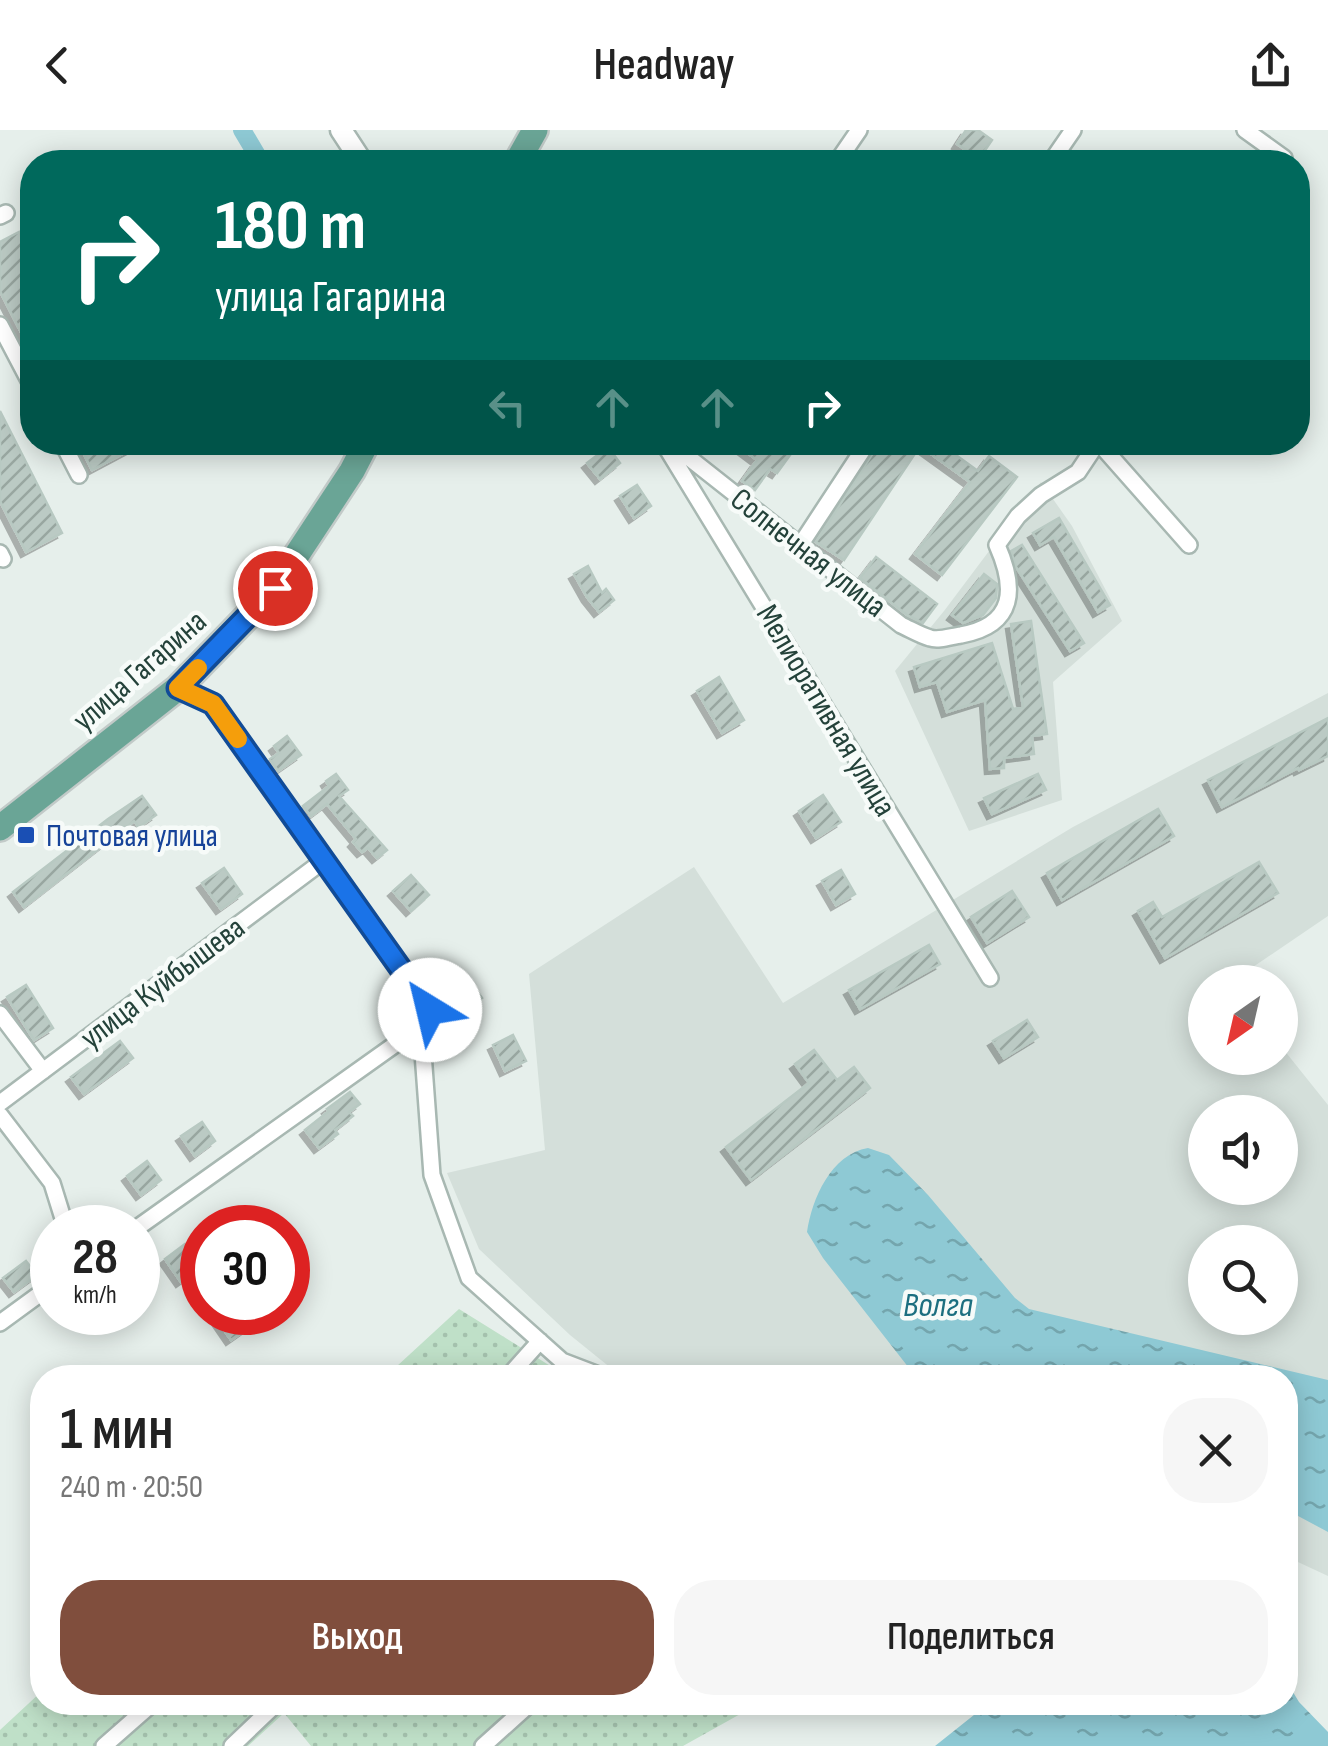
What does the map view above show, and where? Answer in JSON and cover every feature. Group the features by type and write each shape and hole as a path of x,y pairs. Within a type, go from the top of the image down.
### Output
{"main road":[{"name":"улица Гагарина","path":"0,828 178,688 275,588 360,455"}],"street":[{"path":"1245,130 1270,150"},
{"path":"0,324 20,363"},
{"path":"69,455 79,475"},
{"name":"Мелиоративная улица","path":"674,455 990,978"},
{"name":"Солнечная улица","path":"683,455 901,624 933,640 968,634 998,620 1008,602 1006,567 997,545 1018,516 1041,495 1078,472 1089,455"},
{"path":"802,544 860,455"},
{"path":"1109,455 1189,545"},
{"path":"160,1212 420,1026 430,1010 213,704 178,688"},
{"name":"улица Куйбышева","path":"0,1103 323,860"},
{"path":"0,1014 43,1071"},
{"path":"420,1026 432,1175 469,1278 562,1361 572,1365"},
{"path":"0,1115 52,1184 59,1205"},
{"path":"0,1324 30,1302"},
{"path":"519,1365 540,1341"},
{"path":"104,1746 139,1715"},
{"path":"232,1746 264,1715"},
{"path":"483,1746 518,1715"}],"shaded area":[{"path":"1041,482 1072,526 1122,621 1053,682 1062,800 969,831 895,671"},
{"path":"1328,693 1328,916 1256,965 1188,965 1188,1075 1298,1075 1298,1068 1328,1105 1328,1576 1298,1562 1298,1365 607,1365 479,1249 447,1173 545,1150 529,974 694,867 783,1003 1073,827"}],"green space":[{"path":"459,1309 549,1365 398,1365"},
{"path":"30,1702 30,1715 282,1715 248,1746 0,1746 0,1730"},
{"path":"286,1715 739,1715 683,1746 311,1746"}],"water":[{"name":"Волга","path":"868,1148 889,1155 1029,1309 1265,1365 907,1365 807,1232 813,1206 826,1180 855,1152"},
{"name":"Волга","path":"1298,1373 1328,1380 1328,1532 1298,1516"},
{"path":"1298,1700 1328,1732 1328,1746 935,1746 974,1715 1298,1715"}],"building":[{"path":"966,130 978,130 992,140 985,150 966,150 957,144"},
{"path":"20,234 20,330 0,291 0,242"},
{"path":"0,411 62,533 26,552 0,501"},
{"path":"84,455 120,455 92,470"},
{"path":"598,455 614,455 620,463 600,479 587,463"},
{"path":"750,455 790,455 777,473 770,469 755,490 742,481 757,460"},
{"path":"872,455 914,455 844,560 816,542"},
{"path":"932,455 956,455 978,471 989,456 1017,477 942,575 915,554 970,482"},
{"path":"637,485 651,506 634,518 620,496"},
{"path":"1059,518 1110,605 1098,612 1054,537 1040,545 1033,533"},
{"path":"1022,545 1084,643 1070,651 1016,567 1011,551"},
{"path":"876,557 937,604 923,623 860,578"},
{"path":"588,566 602,593 606,589 614,600 599,612 574,574"},
{"path":"984,574 997,584 996,598 983,615 963,623 952,615"},
{"path":"1031,621 1047,734 1032,736 1034,754 1004,758 1004,768 990,769 985,700 947,712 937,682 920,687 914,667 992,643 1013,709 1023,707 1011,624"},
{"path":"719,677 744,720 722,733 697,691"},
{"path":"1328,718 1328,756 1222,807 1208,780"},
{"path":"287,736 301,755 278,771 270,759 279,753 274,746"},
{"path":"336,774 348,790 339,796 387,850 377,858 368,848 362,852 327,804 311,816 303,806 329,786 326,781"},
{"path":"1038,774 1046,790 992,814 984,798"},
{"path":"823,795 841,822 816,838 799,811"},
{"path":"142,796 156,815 139,827 134,821 24,907 13,892"},
{"path":"1158,809 1174,836 1062,900 1047,873"},
{"path":"1259,862 1278,893 1165,958 1138,911 1153,902 1162,917"},
{"path":"224,868 242,894 221,909 202,883"},
{"path":"841,870 855,894 836,905 822,881"},
{"path":"411,875 429,895 411,911 393,891"},
{"path":"1012,891 1029,917 987,943 971,917"},
{"path":"929,945 940,964 860,1009 849,990"},
{"path":"468,979 482,998 464,1011 450,992"},
{"path":"26,985 53,1028 34,1040 7,997"},
{"path":"1027,1020 1038,1037 1004,1058 993,1041"},
{"path":"513,1035 526,1061 505,1071 493,1045"},
{"path":"120,1041 133,1058 84,1094 71,1077"},
{"path":"814,1050 837,1080 854,1067 870,1088 751,1180 726,1147 809,1083 795,1064"},
{"path":"350,1092 360,1104 349,1112 353,1116 335,1130 338,1134 319,1148 305,1130"},
{"path":"202,1122 215,1141 195,1156 181,1136"},
{"path":"147,1161 161,1180 141,1195 127,1176"},
{"path":"180,1248 180,1281 165,1259"},
{"path":"26,1261 30,1266 30,1280 14,1292 3,1278"}],"waterway":[{"path":"242,130 254,150"}],"slow traffic":[{"path":"198,668 178,688 213,704 238,739"}],"place":[{"name":"Почтовая улица","path":"26,835"}],"route":[{"path":"275,588 178,688 213,704 430,1010"}]}
